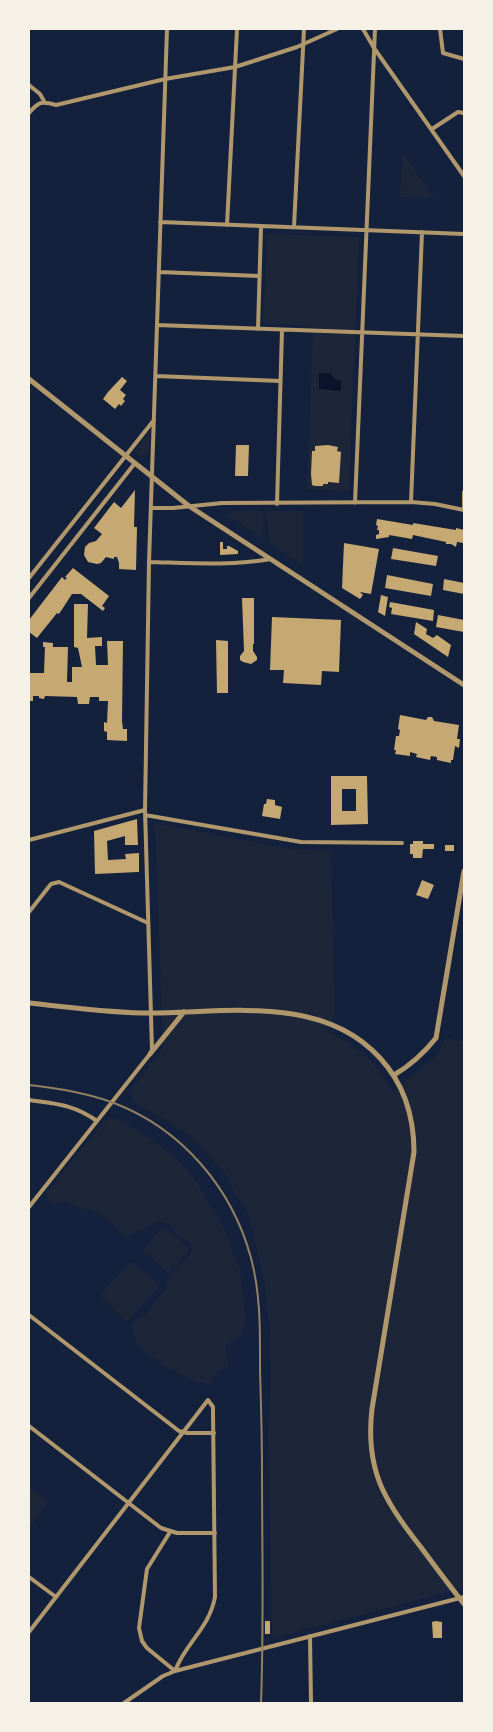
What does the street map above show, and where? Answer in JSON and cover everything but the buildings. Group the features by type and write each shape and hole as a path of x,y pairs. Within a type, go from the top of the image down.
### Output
{"street":[{"path":"150,1054 152,1045 145,815 149,562 167,29"},
{"path":"227,225 236,29"},
{"path":"294,228 304,29"},
{"path":"29,112 37,104 44,101 56,105 165,79 235,67 297,47 337,29"},
{"path":"363,29 374,48 464,176"},
{"path":"355,503 375,29"},
{"path":"440,29 442,53 464,59"},
{"path":"29,85 40,94 44,101"},
{"path":"432,129 458,112 464,113"},
{"path":"160,222 464,234"},
{"path":"258,329 261,227"},
{"path":"411,502 422,232"},
{"path":"159,272 259,276"},
{"path":"157,326 464,336"},
{"path":"277,504 282,330"},
{"path":"156,376 280,381"},
{"path":"29,379 189,506 464,684"},
{"path":"29,578 154,420"},
{"path":"29,598 135,463"},
{"path":"151,508 222,503 411,502 435,504 464,510 464,492"},
{"path":"149,562 221,563 255,562 270,559"},
{"path":"29,840 145,810"},
{"path":"145,815 301,842 402,842"},
{"path":"394,1075 408,1067 426,1051 436,1038 464,871"},
{"path":"29,912 51,884 59,882 148,923"},
{"path":"29,1003 150,1013 270,1012 298,1014 321,1020 340,1028 360,1040 376,1053 394,1075 409,1110 414,1152 372,1410 370,1429 371,1449 377,1477 389,1504 462,1598 464,1604"},
{"path":"29,1207 184,1012"},
{"path":"29,1100 72,1107 97,1121"},
{"path":"29,1315 176,1429 183,1432 214,1433"},
{"path":"29,1632 208,1400 213,1407 216,1590 212,1610 206,1623 175,1671"},
{"path":"29,1426 161,1528 170,1532 215,1533"},
{"path":"170,1532 147,1568 139,1628 142,1641 147,1648 175,1671"},
{"path":"29,1577 56,1597"},
{"path":"124,1703 162,1676 175,1671 462,1598"},
{"path":"310,1636 311,1703"}],"shaded area":[{"path":"403,153 434,198 400,197"},
{"path":"267,234 359,237 349,491 307,489 313,326 263,323"},
{"path":"319,373 330,373 336,380 341,380 341,391 319,389"},
{"path":"150,431 149,452 140,457 134,451"},
{"path":"231,511 263,511 263,538 228,516"},
{"path":"267,511 303,511 303,566 269,543"},
{"path":"155,823 285,848 331,851 335,1013 327,1031 350,1044 371,1060 393,1092 437,1055 445,1038 464,1042 464,1588 272,1638 268,1434 271,1370 270,1334 265,1286 251,1222 244,1206 235,1194 228,1177 208,1155 187,1134 131,1101 133,1097 131,1089 163,1048"},
{"path":"116,1118 147,1136 188,1170 225,1231 240,1269 246,1322 241,1335 225,1347 228,1365 225,1369 217,1372 210,1384 183,1376 151,1357 138,1345 131,1327 133,1323 147,1313 164,1290 169,1276 191,1253 191,1247 188,1242 178,1235 171,1225 157,1221 135,1234 124,1237 98,1212 66,1201 55,1205 47,1197 47,1191 54,1186 62,1172 104,1122"},
{"path":"164,1226 190,1249 168,1273 142,1250"},
{"path":"133,1262 158,1284 158,1288 129,1320 124,1320 100,1295"},
{"path":"29,1488 48,1502 29,1528"}],"railway":[{"path":"29,1085 72,1091 104,1099 139,1114 161,1128 201,1164 231,1208 242,1232 251,1258 257,1286 259,1314 263,1586 261,1703"}]}
